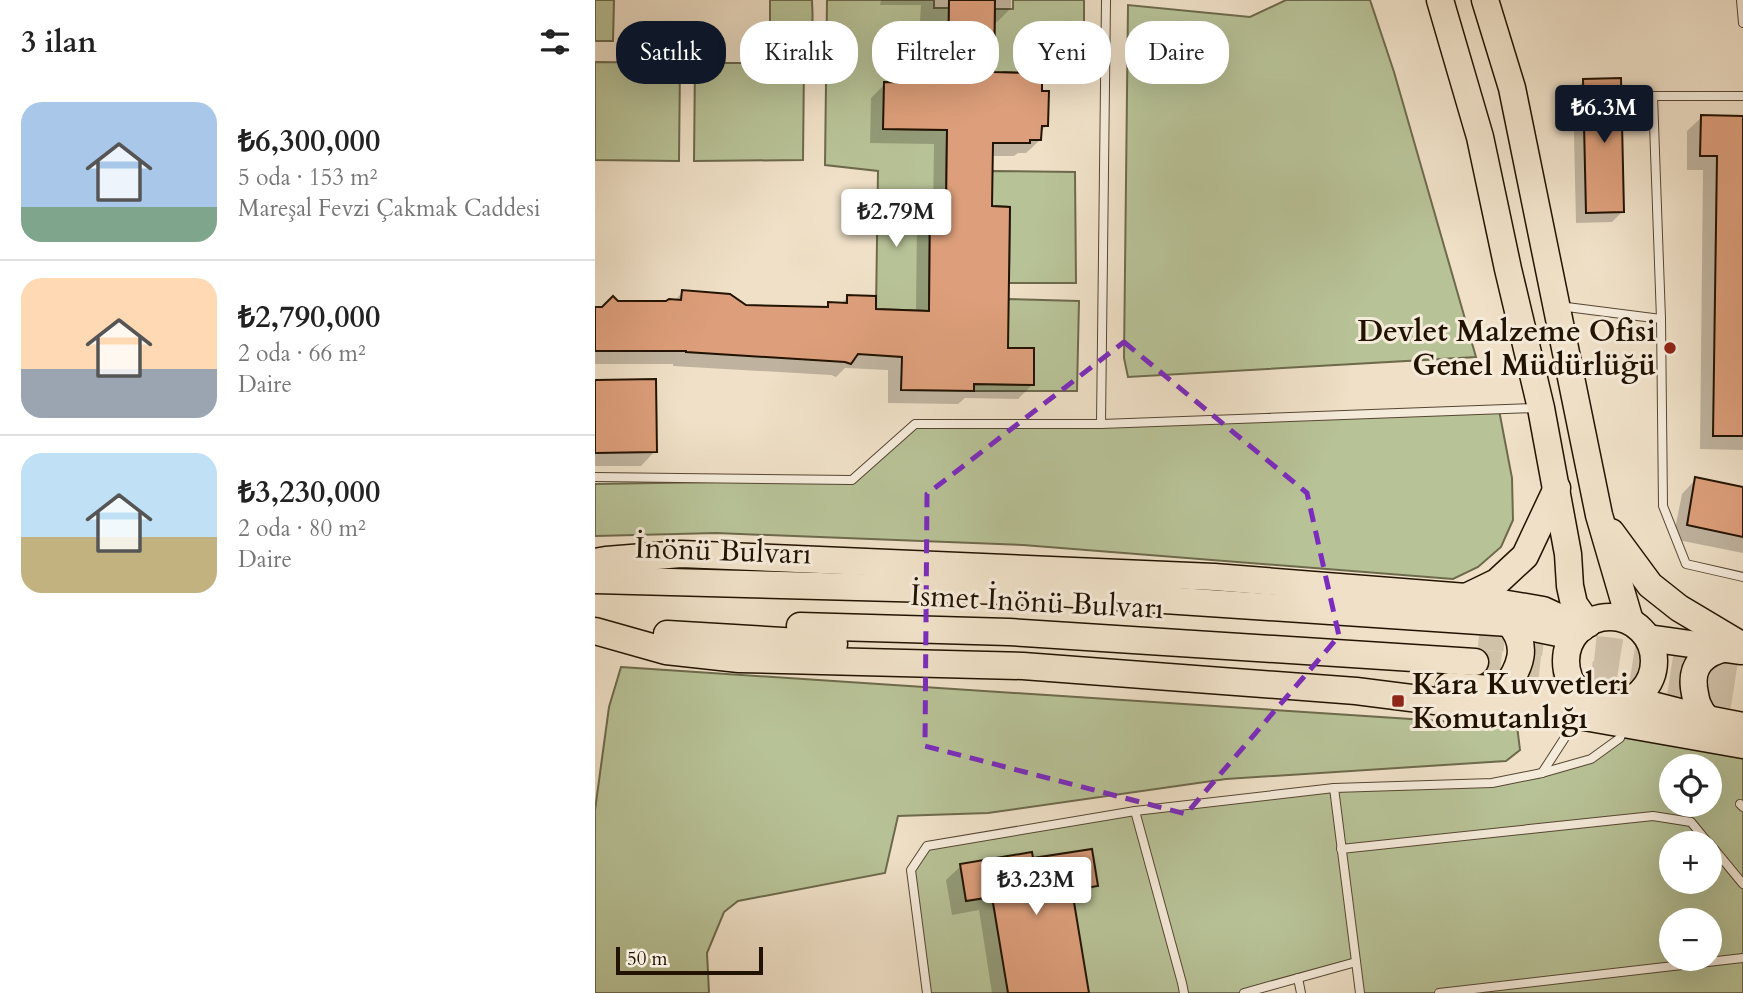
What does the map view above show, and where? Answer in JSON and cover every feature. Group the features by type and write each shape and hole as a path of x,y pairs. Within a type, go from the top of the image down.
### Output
{"main road":[{"path":"1440,0 1480,137 1541,408 1568,554 1570,586 1581,629"},
{"path":"1485,0 1512,88 1599,515 1639,629 1654,651 1655,665 1651,679 1628,709"},
{"path":"1466,597 1497,582 1525,556 1557,488"},
{"path":"1599,515 1650,585 1737,649"},
{"path":"595,562 681,554 1215,577 1466,597 1543,610 1581,629"},
{"name":"İnönü Bulvarı","path":"595,580 848,588"},
{"path":"848,588 1044,592 1581,629"},
{"name":"İsmet İnönü Bulvarı","path":"848,588 1040,606 1479,636"},
{"path":"1580,703 1567,673 1567,648 1581,629 1596,619 1611,617 1639,629 1737,649"},
{"path":"1504,690 1520,659 1518,632 1509,622"},
{"name":"İsmet İnönü Bulvarı","path":"595,630 821,625 996,631 1475,662"},
{"path":"595,630 666,651 739,659 1023,666 1319,688 1490,708 1580,703"},
{"path":"595,630 1209,665 1504,690 1743,726"},
{"path":"1707,719 1699,710 1693,678 1696,667 1708,654 1737,649"},
{"path":"1628,709 1743,745"}],"lane":[{"path":"1101,424 1106,0"},
{"path":"1741,0 1743,23"},
{"path":"1743,96 1653,96 1661,319 1663,506 1686,564 1743,576"},
{"path":"1556,305 1661,319"},
{"path":"595,477 852,480 915,424 1101,424 1541,408"},
{"path":"1542,773 1564,739 1580,703"},
{"path":"927,993 911,870 927,846 1135,811 1334,788 1492,783 1542,773 1591,758 1620,738 1628,709"},
{"path":"1334,788 1360,993"},
{"path":"1135,811 1184,993"},
{"path":"1341,849 1653,816 1691,822 1698,831"},
{"path":"1722,859 1743,884"},
{"path":"1439,993 1743,958"},
{"path":"1244,993 1356,962"},
{"path":"1299,978 1301,993"}],"highlighted area":[{"path":"1124,342 1307,493 1339,636 1186,814 925,746 927,494"}],"green space":[{"path":"595,0 614,0 613,41 595,41"},
{"path":"770,0 812,0 812,21 770,21"},
{"path":"827,0 934,0 934,8 949,8 949,21 872,21 872,84 884,84 884,129 947,130 946,206 930,206 929,311 876,309 878,171 825,165 826,84 858,84 858,21 827,21"},
{"path":"1013,0 1084,0 1084,21 1013,21 1013,72 1004,72 999,78 999,21 995,21 995,9 1013,9"},
{"path":"1286,0 1370,0 1394,72 1476,357 1128,377 1124,358 1127,84 1229,84 1229,21 1128,21 1128,5 1250,17"},
{"path":"595,62 616,62 616,84 680,84 679,161 595,160"},
{"path":"726,63 740,63 740,84 804,84 803,160 694,161 695,84 726,84"},
{"path":"992,171 1075,172 1076,283 1009,283 1010,207 992,206"},
{"path":"1008,299 1079,301 1077,391 974,391 974,384 1034,385 1034,348 1008,348"},
{"path":"1499,410 1512,478 1513,520 1501,547 1478,567 1453,579 1023,545 716,533 595,536 595,484 852,480 915,424 1101,424"},
{"path":"621,667 1517,726 1520,750 1506,761 1226,779 988,813 898,816 885,873 738,901 724,912 707,953 709,993 595,993 595,810 609,707"},
{"path":"1625,723 1743,745 1743,993 1360,993 1356,963 1244,993 927,993 911,870 927,846 1135,811 1334,788 1492,783 1591,759 1620,738"}],"building":[{"path":"949,0 995,0 995,21 949,21"},
{"path":"999,72 1013,73 1013,84 1042,84 1042,91 1049,91 1048,126 1042,126 1041,140 1030,140 1030,143 993,143 992,206 1010,207 1008,348 1034,348 1034,385 974,384 974,391 901,390 902,357 858,354 851,364 686,351 595,351 595,307 602,307 613,296 618,301 681,300 682,290 730,294 746,305 828,307 828,302 847,303 847,295 876,296 876,309 929,311 930,206 946,206 947,130 883,129 884,84 999,84"},
{"path":"1621,78 1624,212 1586,213 1583,79"},
{"path":"1701,115 1743,116 1743,436 1713,436 1717,156 1700,156"},
{"path":"656,379 657,452 595,453 595,380"},
{"path":"1695,477 1743,487 1743,537 1687,525"},
{"path":"1092,849 1098,886 1072,890 1089,993 1008,993 992,897 966,901 960,864 1032,852 1033,858"}],"tunnel":[{"path":"1479,636 1614,651 1743,672"},
{"path":"1475,662 1610,676 1743,697"}],"place":[{"name":"Devlet Malzeme Ofisi Genel Müdürlüğü","path":"1670,348"},
{"name":"Kara Kuvvetleri Komutanlığı","path":"1398,701"}]}
